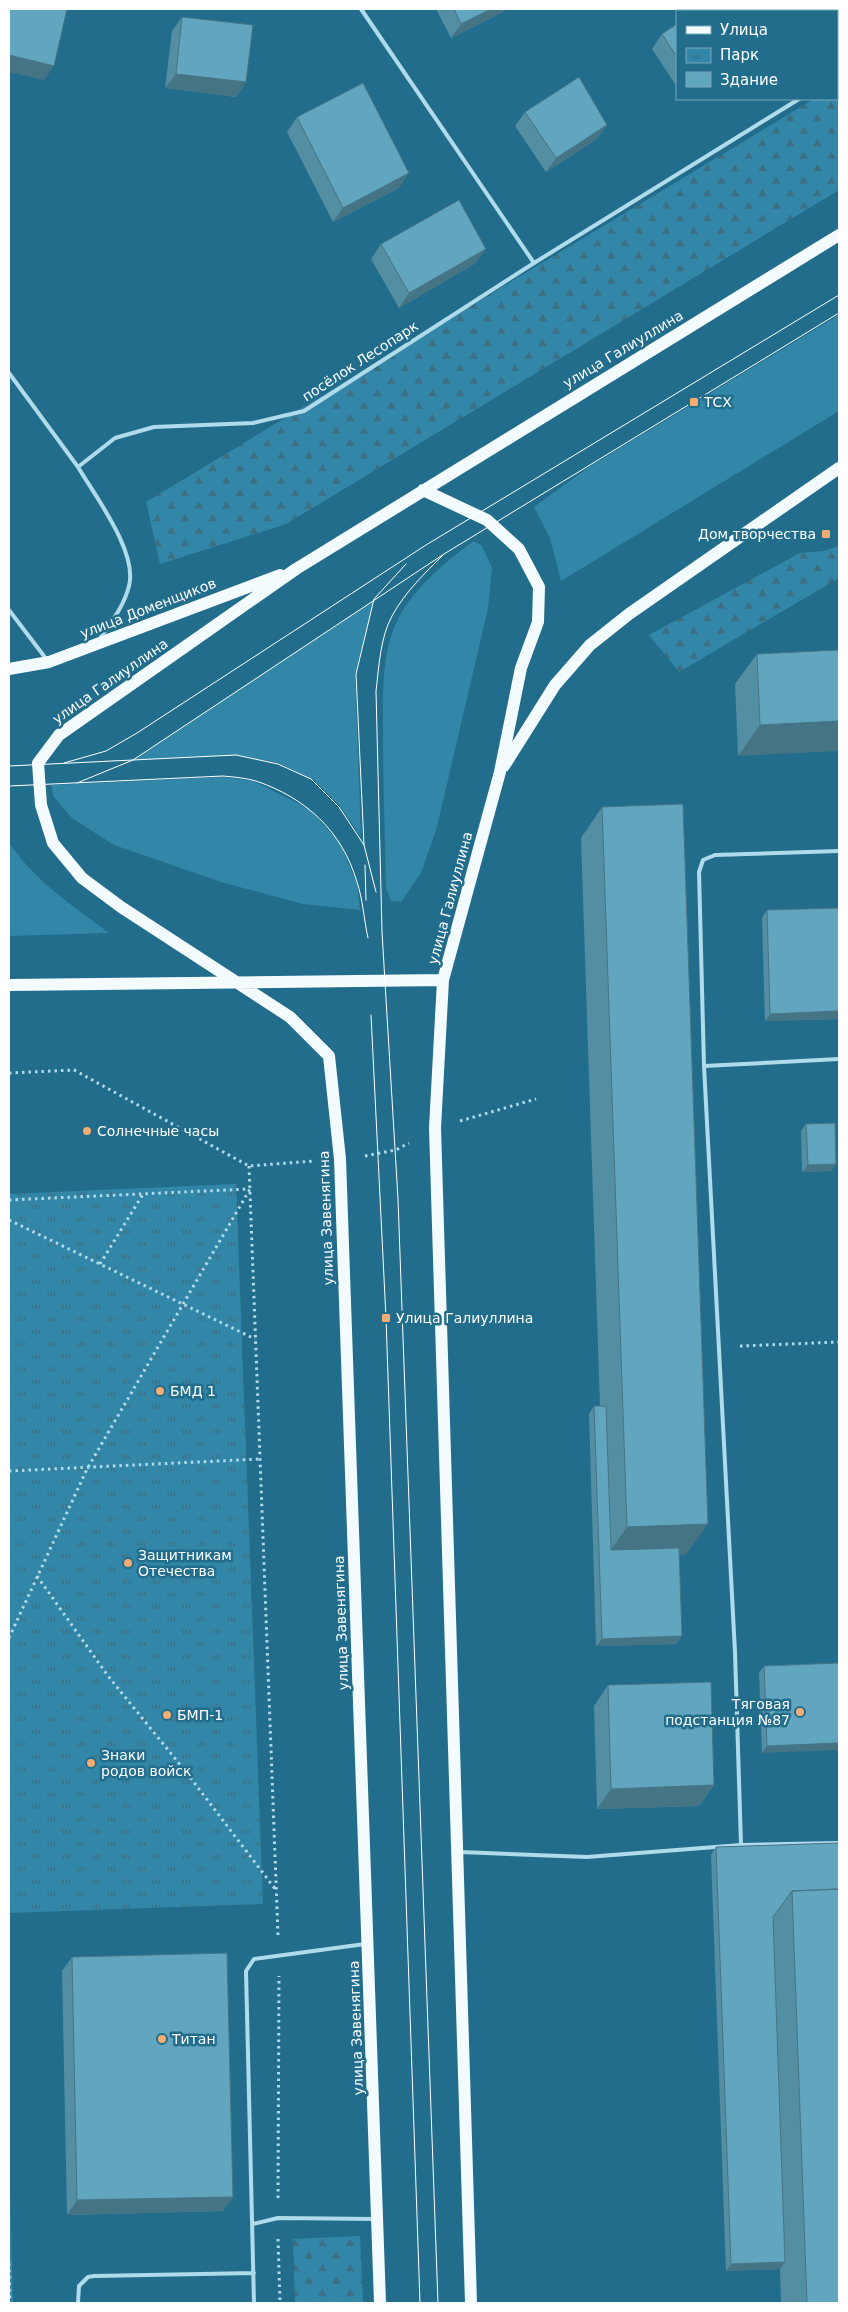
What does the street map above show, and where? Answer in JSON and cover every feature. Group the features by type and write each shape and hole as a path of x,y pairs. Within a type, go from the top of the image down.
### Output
{"main road":[{"name":"улица Галиуллина","path":"241,984 121,908 82,878 53,843 40,805 38,763 59,735 296,569 839,235"},
{"name":"улица Галиуллина","path":"500,772 555,685 590,645 628,614 839,468"},
{"name":"улица Галиуллина","path":"9,985 241,984 443,980 500,772 521,668 538,622 539,587 520,549 487,520 423,490"},
{"name":"улица Доменщиков","path":"9,669 49,662 296,569"},
{"path":"443,980 435,1128 471,2303"},
{"name":"улица Завенягина","path":"241,984 290,1017 328,1056 340,1159 380,2303"}],"lane":[{"path":"361,9 534,263"},
{"name":"посёлок Лесопарк","path":"78,467 115,438 154,427 253,423 304,411 534,263 797,100"},
{"path":"9,373 78,467 118,531 128,560 130,584 119,611 97,644"},
{"path":"9,610 49,662"},
{"path":"742,1845 735,1652 704,1066 700,865 709,856 715,855 839,852"},
{"path":"704,1066 839,1059"},
{"path":"456,1852 587,1857 742,1845 839,1843"},
{"path":"254,2303 246,1971 254,1959 368,1944"},
{"path":"252,2224 278,2218 377,2220"},
{"path":"78,2303 78,2286 88,2277 254,2273"}],"path":[{"path":"9,1073 74,1070 249,1166 340,1159 396,1150 435,1128 536,1099"},
{"path":"249,1166 279,1957 278,2218 280,2303"},
{"path":"9,1200 250,1189"},
{"path":"9,1638 87,1469 250,1189"},
{"path":"100,1264 143,1194"},
{"path":"9,1220 255,1339"},
{"path":"718,1347 839,1342"},
{"path":"9,1471 260,1460"},
{"path":"38,1576 108,1676 186,1772 276,1891"},
{"path":"9,2263 10,2303"}],"green space":[{"path":"838,84 839,190 286,524 160,564 146,502 812,100 838,100"},
{"path":"839,315 839,411 561,581 550,538 534,507 589,467"},
{"path":"474,541 482,546 492,568 488,608 437,827 421,873 401,902 391,901 386,888 383,752 383,689 388,646 398,619 412,597 442,566"},
{"path":"839,546 839,578 679,672 649,635 800,553 824,551"},
{"path":"373,601 355,674 361,837 340,806 312,779 279,763 236,755 134,760"},
{"path":"222,777 253,781 309,809 340,843 357,884 360,910 303,904 221,882 114,845 72,818 54,797 51,785"},
{"path":"9,842 19,856 54,892 109,933 9,936"},
{"path":"236,1184 263,1904 9,1913 9,1194"},
{"path":"9,2155 13,2303 9,2303"},
{"path":"360,2236 363,2303 295,2303 293,2239"}],"building":[{"path":"10,9 67,9 54,66 9,55"},
{"path":"454,9 491,9 461,24"},
{"path":"738,9 739,10 699,10"},
{"path":"182,17 253,25 246,82 176,74"},
{"path":"676,25 676,55 662,34"},
{"path":"579,77 607,125 556,158 525,112"},
{"path":"363,83 409,173 343,208 297,117"},
{"path":"459,200 486,249 409,293 381,244"},
{"path":"839,650 839,721 760,725 757,654"},
{"path":"683,804 708,1524 627,1527 602,807"},
{"path":"839,908 839,1011 770,1014 767,910"},
{"path":"835,1123 836,1164 808,1165 806,1124"},
{"path":"594,1406 606,1406 611,1550 679,1548 682,1636 602,1639"},
{"name":"Тяговая подстанция №87","path":"839,1663 839,1743 767,1746 764,1666"},
{"path":"711,1682 714,1785 611,1789 608,1685"},
{"path":"839,1843 839,1889 792,1891 773,1917 785,2262 731,2264 716,1847"},
{"path":"839,1889 839,2303 807,2303 792,1891"},
{"path":"227,1953 233,2197 77,2200 72,1957"}],"tram line":[{"path":"64,763 106,751 137,733 426,545 839,295"},
{"path":"77,783 133,760 444,554 839,313"},
{"path":"438,2303 398,1199 382,932 376,691 382,643 392,616 409,591 444,554"},
{"path":"364,845 356,674 374,599 406,564"},
{"path":"9,766 236,755 278,764 311,779 339,807 364,845 376,892"},
{"path":"9,786 223,776 252,780 274,788 306,807 320,819 342,847 359,889 368,938"},
{"path":"365,865 366,900"},
{"path":"371,1015 386,1318 420,2303"}],"place":[{"name":"ТСХ","path":"694,402"},
{"name":"Дом творчества","path":"826,534"},
{"name":"Солнечные часы","path":"87,1131"},
{"name":"Улица Галиуллина","path":"386,1318"},
{"name":"БМД 1","path":"160,1391"},
{"name":"Защитникам Отечества","path":"128,1563"},
{"name":"Тяговая подстанция №87","path":"800,1712"},
{"name":"БМП-1","path":"167,1715"},
{"name":"Знаки родов войск","path":"91,1763"},
{"name":"Титан","path":"162,2039"}]}
